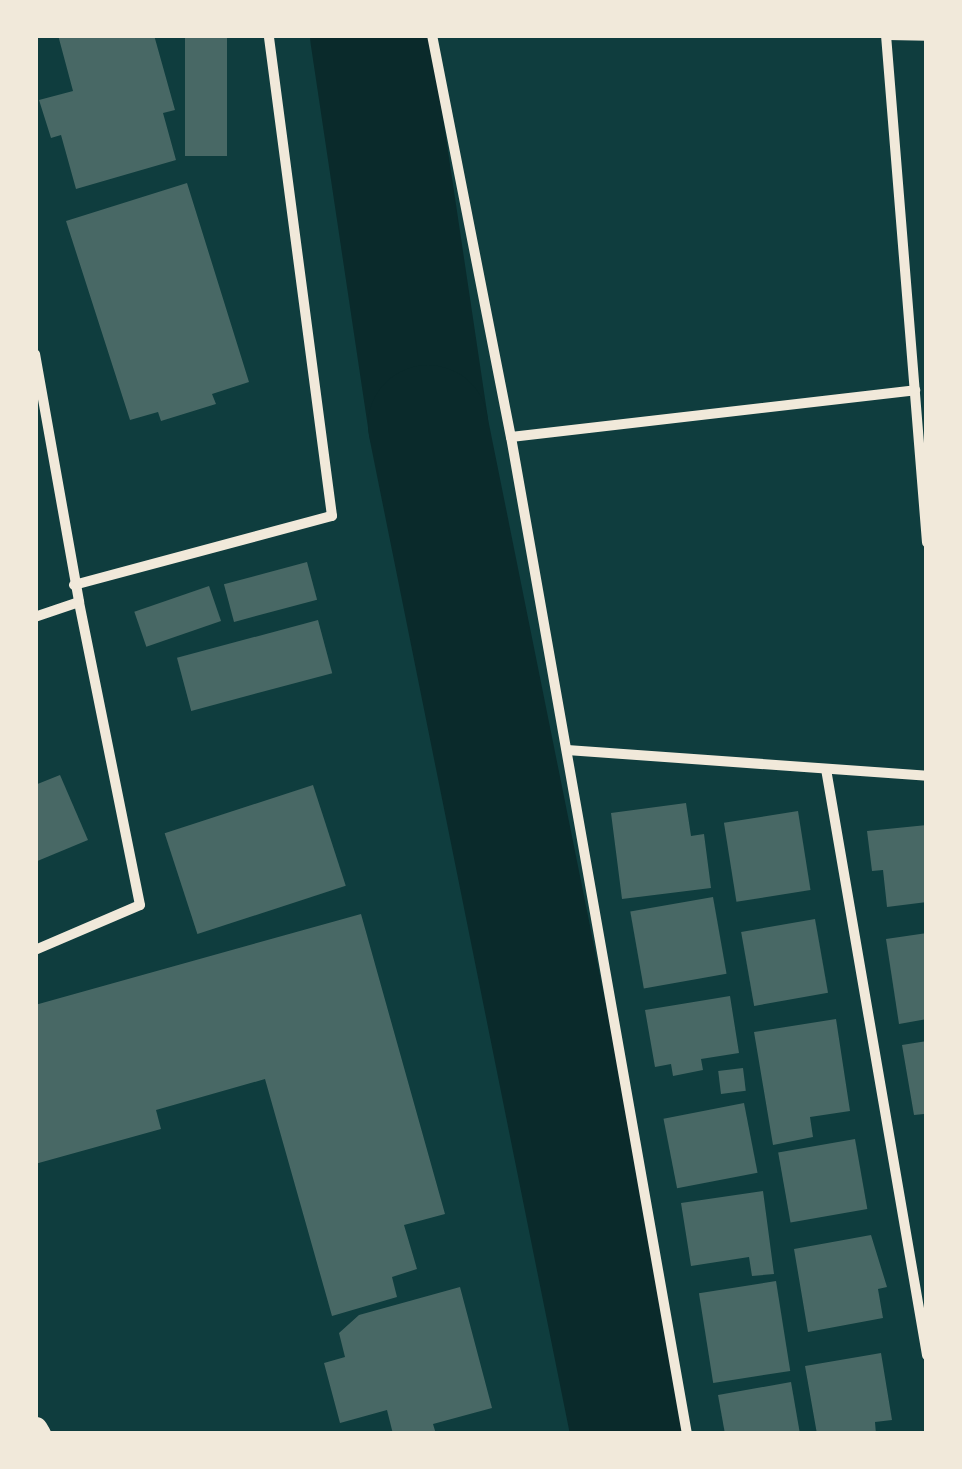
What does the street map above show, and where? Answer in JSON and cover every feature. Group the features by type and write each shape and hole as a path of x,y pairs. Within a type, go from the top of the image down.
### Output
{"street":[{"path":"74,585 332,516 269,35"},
{"path":"432,35 510,437 687,1434"},
{"path":"927,36 887,35 927,542"},
{"path":"35,354 74,585 140,904 35,950"},
{"path":"510,437 915,390"},
{"path":"35,617 80,602"},
{"path":"566,750 927,776"},
{"path":"826,769 927,1355"}],"building":[{"path":"58,35 154,35 175,110 163,113 176,160 76,189 61,135 51,138 39,100 73,91"},
{"path":"185,35 227,35 227,156 185,156"},
{"path":"187,183 249,382 212,394 216,404 161,421 158,412 130,420 66,221"},
{"path":"307,562 317,600 234,622 224,584"},
{"path":"209,586 221,621 146,647 134,612"},
{"path":"318,620 332,673 191,711 177,658"},
{"path":"60,775 88,840 35,862 35,785"},
{"path":"313,785 346,886 197,934 165,833"},
{"path":"686,803 691,836 704,834 711,888 622,899 611,813"},
{"path":"798,811 811,890 736,902 724,823"},
{"path":"927,825 927,902 887,907 883,870 872,871 867,831"},
{"path":"713,897 727,974 644,988 630,912"},
{"path":"361,914 445,1214 404,1225 417,1269 392,1277 397,1297 332,1316 265,1079 156,1110 161,1129 35,1164 35,1005"},
{"path":"815,919 828,993 754,1006 741,932"},
{"path":"927,933 927,1019 899,1024 886,939"},
{"path":"730,996 739,1053 701,1059 703,1070 673,1076 671,1064 655,1067 645,1010"},
{"path":"836,1019 850,1111 810,1117 813,1137 773,1145 754,1032"},
{"path":"927,1041 925,1122 924,1114 914,1115 902,1045"},
{"path":"743,1068 746,1091 721,1094 718,1071"},
{"path":"744,1103 758,1173 677,1188 664,1119"},
{"path":"855,1139 867,1209 791,1222 778,1153"},
{"path":"763,1191 774,1274 752,1276 749,1257 691,1266 681,1203"},
{"path":"871,1235 887,1287 878,1289 883,1318 808,1332 794,1249"},
{"path":"776,1281 790,1371 713,1383 699,1293"},
{"path":"460,1287 492,1408 433,1424 436,1434 393,1434 387,1410 340,1423 324,1363 345,1357 339,1333 359,1315"},
{"path":"881,1353 892,1420 875,1422 876,1434 817,1434 805,1366"},
{"path":"791,1382 800,1434 725,1434 718,1395"}],"waterway":[{"path":"370,35 428,425 631,1434"}]}
